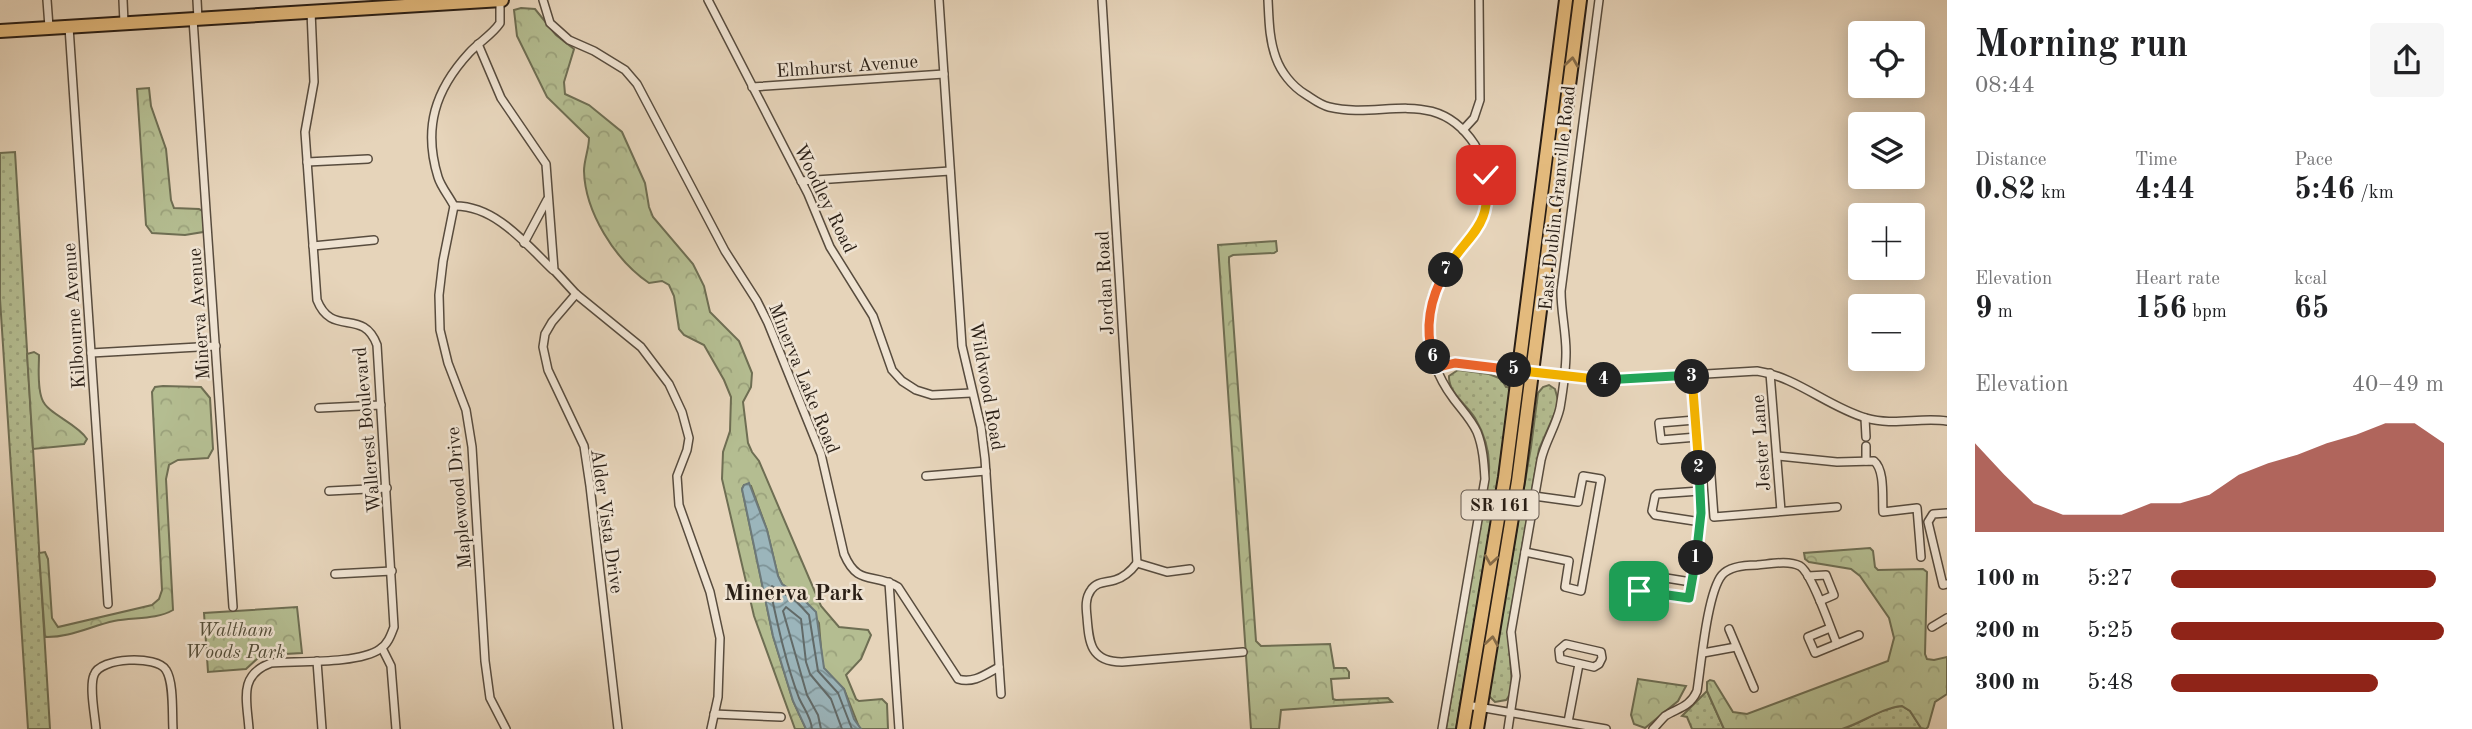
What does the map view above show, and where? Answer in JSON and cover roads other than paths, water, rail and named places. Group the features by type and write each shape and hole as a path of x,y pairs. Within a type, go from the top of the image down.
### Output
{"main road":[{"path":"0,31 501,0"},
{"name":"East Dublin Granville Road","path":"1463,729 1505,477 1566,0"},
{"name":"East Dublin Granville Road","path":"1477,729 1518,481 1580,0"},
{"path":"1533,373 1527,356 1534,253"},
{"path":"1518,481 1523,388 1519,371"}],"street":[{"path":"47,0 49,27"},
{"path":"123,0 124,23"},
{"name":"Minerva Avenue","path":"197,0 195,19 233,607"},
{"path":"501,0 500,23 451,73 437,102 430,141 439,180 454,206 480,211 503,222 576,293 641,347 669,384 682,411 689,438 677,476 679,505 710,592 720,638 718,697 711,729"},
{"name":"Minerva Lake Road","path":"543,0 550,23 569,40 594,51 625,70 638,85 724,251 768,323 821,454 844,554 850,569 863,578 889,582"},
{"name":"Woodley Road","path":"708,0 801,181 830,247 873,316 892,370 916,390 932,395 971,393"},
{"name":"Wildwood Road","path":"939,0 962,346 981,427 986,471 1001,694"},
{"name":"Jordan Road","path":"1102,0 1137,564"},
{"path":"1268,0 1271,40 1276,58 1283,73 1299,90 1327,106 1356,110 1403,107 1430,111 1442,116 1463,130 1475,146 1486,175 1487,203 1479,228 1448,267 1431,304 1430,346 1435,368 1477,434 1484,461 1485,479 1442,729"},
{"path":"1463,130 1474,118 1480,100 1479,0"},
{"name":"East Dublin Granville Road","path":"1508,729 1516,676 1511,632 1544,445 1559,412 1564,377 1566,354 1561,291 1599,0"},
{"name":"Wallcrest Boulevard","path":"311,11 314,82 305,126 317,300 322,313 333,321 356,323 366,327 374,335 377,345 394,627 382,648"},
{"name":"Kilbourne Avenue","path":"69,27 108,604"},
{"path":"478,44 501,98 546,164 554,270"},
{"name":"Elmhurst Avenue","path":"752,87 944,74"},
{"path":"307,162 368,159"},
{"path":"801,181 950,171"},
{"path":"524,243 547,199"},
{"name":"Maplewood Drive","path":"454,206 443,261 439,330 466,410 472,447 489,698 506,729"},
{"path":"313,246 374,240"},
{"name":"Alder Vista Drive","path":"576,293 552,322 545,334 543,347 548,370 584,446 618,729"},
{"path":"91,353 216,346"},
{"path":"1435,368 1455,363 1564,377 1620,380 1757,371 1770,373 1865,418 1886,422 1947,421"},
{"name":"Jester Lane","path":"1770,373 1781,512"},
{"path":"1691,582 1641,574 1639,591 1689,598 1701,522 1692,375"},
{"path":"319,408 381,405"},
{"path":"1865,418 1866,461"},
{"path":"1695,420 1659,423 1661,440 1697,437"},
{"path":"1777,456 1837,462 1874,461 1879,466 1883,512 1917,508 1921,557"},
{"path":"1710,462 1714,517 1837,507"},
{"path":"926,476 986,471"},
{"path":"1525,552 1569,561 1564,587 1581,591 1601,479 1583,476 1578,502 1534,495"},
{"path":"329,491 387,488"},
{"path":"1700,491 1657,494 1652,511 1655,515 1701,522"},
{"path":"1945,584 1928,522 1933,514 1947,513"},
{"path":"1653,729 1664,717 1686,706 1693,699 1714,593 1721,576 1727,571 1745,565 1786,563 1800,566 1820,601 1837,644"},
{"path":"1190,569 1167,572 1137,564 1128,574 1096,585 1088,593 1086,604 1091,647 1097,655 1111,662 1243,652"},
{"path":"335,573 392,570"},
{"path":"1808,576 1826,575 1835,595 1820,601"},
{"path":"889,582 898,587 905,596 958,678 974,680 999,667"},
{"path":"889,582 899,729"},
{"path":"1932,628 1947,618"},
{"path":"1830,628 1808,637 1815,653 1859,635"},
{"path":"1729,629 1754,688"},
{"path":"1566,644 1602,654 1598,666 1579,664 1559,658 1560,646 1566,644"},
{"path":"1703,653 1736,647"},
{"path":"249,729 246,691 249,678 258,668 271,663 363,656 382,648 391,666 396,729"},
{"path":"96,729 94,673 100,666 108,663 147,660 158,662 166,668 170,678 173,729"},
{"path":"317,661 322,729"},
{"path":"1568,722 1579,664"},
{"path":"1467,705 1606,729"},
{"path":"714,714 781,717"}],"water":[{"path":"749,483 767,530 778,576 782,584 816,612 824,668 844,689 854,719 861,729 806,729 793,701 773,636 742,489"}],"district":[{"name":"Minerva Park","path":"794,592"}],"park label":[{"name":"Waltham Woods Park","path":"235,640"}]}
